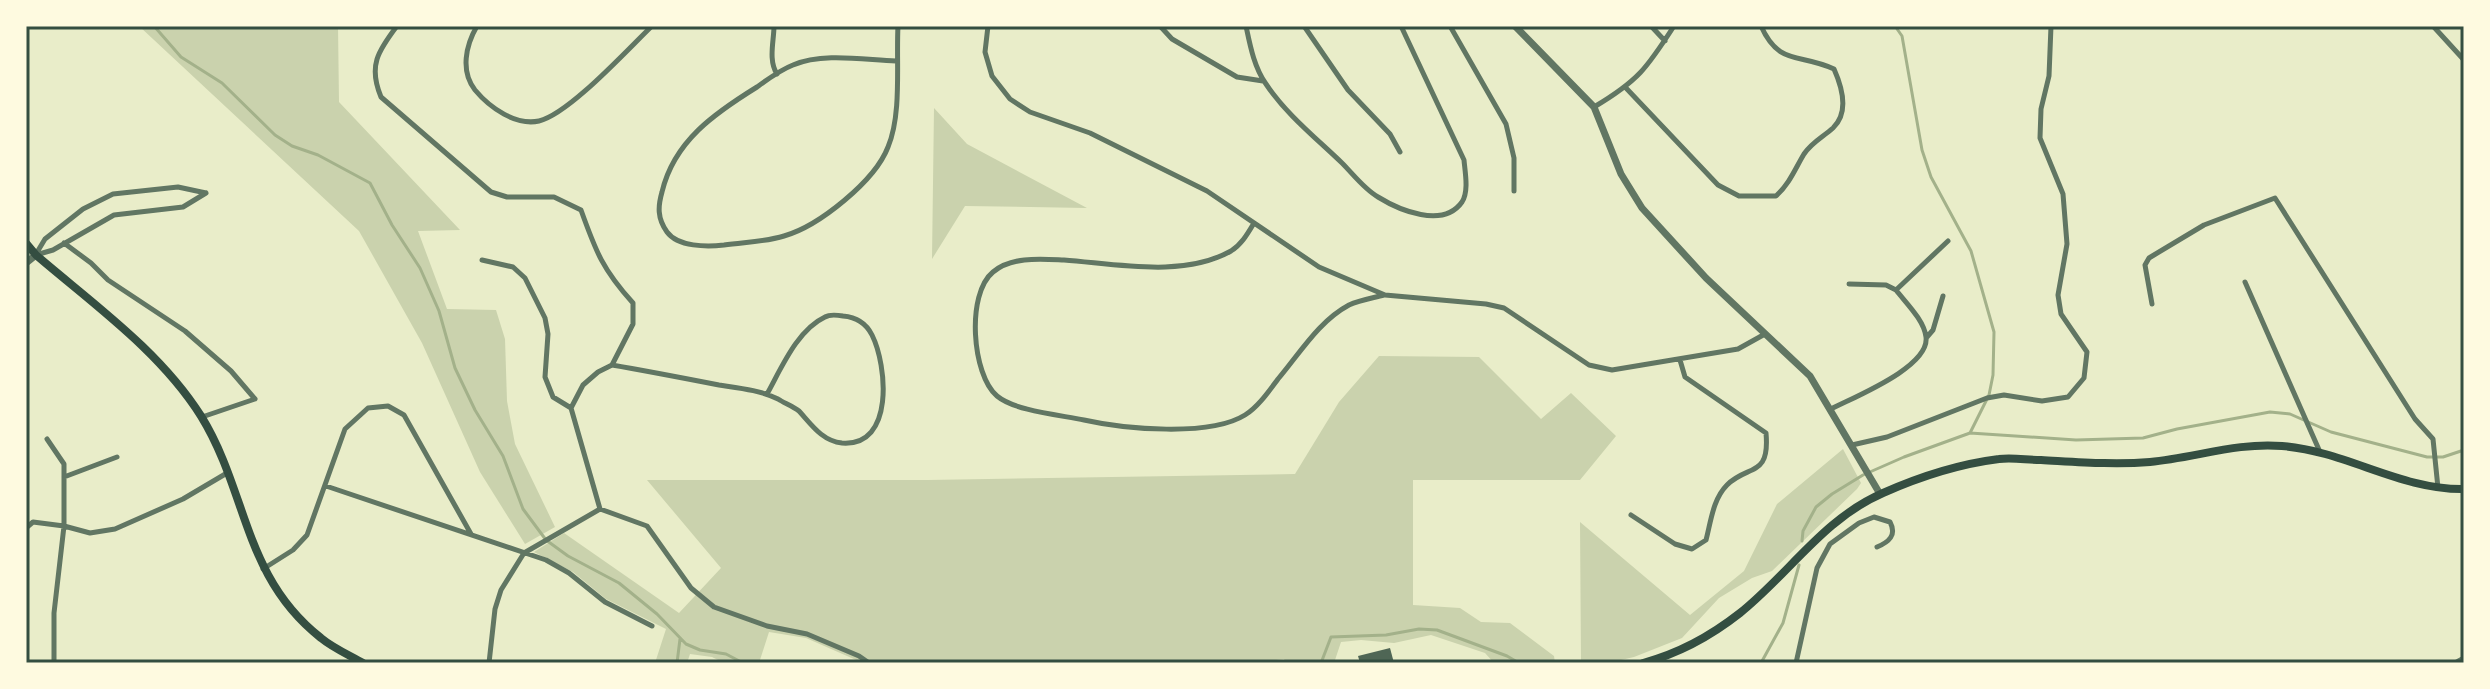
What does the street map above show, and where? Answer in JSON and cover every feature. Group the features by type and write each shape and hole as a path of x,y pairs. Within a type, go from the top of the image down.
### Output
{"main road":[{"path":"26,243 173,377 202,418 227,473 263,569 299,619 323,640 363,663"},
{"path":"1643,663 1707,636 1740,613 1846,513 1880,494 1932,474 2001,459 2112,464 2152,462 2251,446 2283,446 2321,453 2409,483 2438,489 2464,489"}],"street":[{"path":"397,26 383,44 374,65 381,97 491,192 507,197 554,197 581,210 594,248 609,277 633,303 633,324 612,365 583,385 571,408"},
{"path":"477,26 467,50 469,77 476,90 504,115 529,122 542,120 563,109 652,26"},
{"path":"774,26 773,68 777,74"},
{"path":"896,61 809,60 777,74 717,111 682,145 664,181 657,210 668,233 684,242 711,247 760,240 786,236 835,209 870,176 888,147 895,117 898,26"},
{"path":"988,26 985,52 992,76 1010,99 1030,112 1090,133 1207,191 1319,267 1385,295 1504,308 1589,365 1612,370 1738,349 1765,334"},
{"path":"1160,26 1172,39 1237,77 1264,82"},
{"path":"1246,26 1251,51 1264,82 1282,104 1375,196 1427,216 1450,213 1463,201 1466,182 1464,160 1401,26"},
{"path":"1304,26 1348,90 1390,134 1400,152"},
{"path":"1450,26 1506,124 1514,158 1514,191"},
{"path":"1515,26 1594,107 1621,174 1642,208 1706,278 1810,376 1880,494"},
{"path":"1651,26 1665,41"},
{"path":"1594,107 1626,88 1649,66 1674,26"},
{"path":"1626,88 1718,185 1739,196 1776,196 1788,184 1805,152 1818,137 1835,127 1843,107 1843,88 1834,69 1817,61 1780,55 1761,26"},
{"path":"1852,445 1887,437 1987,398 2004,395 2042,401 2068,397 2084,378 2087,352 2061,314 2058,295 2067,244 2063,194 2040,138 2041,109 2049,76 2051,26"},
{"path":"2433,26 2464,60"},
{"path":"26,263 36,255 45,239 83,209 113,194 178,187 206,193 183,207 114,215 53,250 36,255"},
{"path":"2152,304 2145,265 2149,258 2204,225 2275,198 2415,419 2433,439 2438,489"},
{"path":"1254,223 1245,239 1233,250 1204,262 1151,266 1035,259 1011,263 993,272 986,282 974,323 983,378 997,396 1018,406 1089,421 1162,430 1218,425 1246,415 1324,322 1351,304 1385,295"},
{"path":"1896,290 1948,241"},
{"path":"64,243 108,280 185,331 231,371 255,399 202,418"},
{"path":"482,260 513,267 525,278 545,318 548,334 545,377 553,397 571,408 600,509"},
{"path":"2245,282 2321,453"},
{"path":"1849,284 1886,285 1896,290 1915,314 1927,338"},
{"path":"1831,409 1896,376 1915,361 1933,330 1943,296"},
{"path":"612,365 767,394 797,410 810,426 825,437 842,443 871,432 884,403 880,362 872,334 861,321 848,316 824,317 805,333 767,394"},
{"path":"1631,515 1675,544 1692,549 1706,540 1715,502 1728,484 1755,471 1767,452 1766,433 1685,377 1680,360"},
{"path":"263,569 293,550 307,535 345,429 368,408 388,406 404,415 471,534"},
{"path":"47,439 64,464 64,526 54,613 54,663"},
{"path":"64,477 117,457"},
{"path":"26,528 33,522 90,533 115,529 183,499 227,473"},
{"path":"326,486 546,560 569,573 605,602 652,626"},
{"path":"489,663 495,609 501,590 524,553 600,509 647,526 691,588 714,607 756,623 807,634 869,663"},
{"path":"1796,663 1817,568 1830,544 1859,523 1874,517 1890,522 1893,529 1886,544 1877,547"},
{"path":"2455,663 2464,658"}],"green space":[{"path":"139,26 338,26 339,102 460,230 418,231 447,309 496,310 505,339 507,401 515,444 555,527 525,544 480,472 422,343 359,231"},
{"path":"934,108 967,144 1087,208 965,206 932,259"},
{"path":"1379,356 1479,357 1541,419 1571,393 1616,436 1580,480 1413,480 1413,605 1460,608 1481,622 1510,623 1554,656 1555,663 1494,663 1485,653 1431,635 1394,643 1341,642 1334,663 1286,663 1284,659 1250,663 863,663 806,638 769,632 759,663 724,663 712,657 690,654 687,663 655,663 666,629 606,599 573,572 534,552 564,533 679,613 721,568 647,480 928,480 1295,474 1339,402"},
{"path":"1843,449 1861,483 1772,571 1752,578 1719,598 1682,638 1634,657 1608,663 1581,663 1580,522 1690,615 1744,571 1777,504"}],"building":[{"path":"1390,648 1394,663 1360,663 1358,656"}],"waterway":[{"path":"154,26 181,57 222,83 275,135 370,183 420,268 439,311 455,368 475,410 503,456 523,509 546,540 568,556 619,583 657,614 686,644 700,650 726,654 743,663"},
{"path":"1895,26 1902,36 1922,150 1931,177 1971,251 1994,332 1993,375 1989,395 1970,433"},
{"path":"1802,541 1803,531 1816,507 1832,494 1863,475 1970,433 2076,440 2143,438 2270,412 2290,414 2331,432 2427,457 2443,457 2464,450"},
{"path":"1761,663 1783,623 1799,565"},
{"path":"1321,663 1331,637 1386,635 1419,629 1437,630 1519,663"},
{"path":"677,663 680,639"}]}
